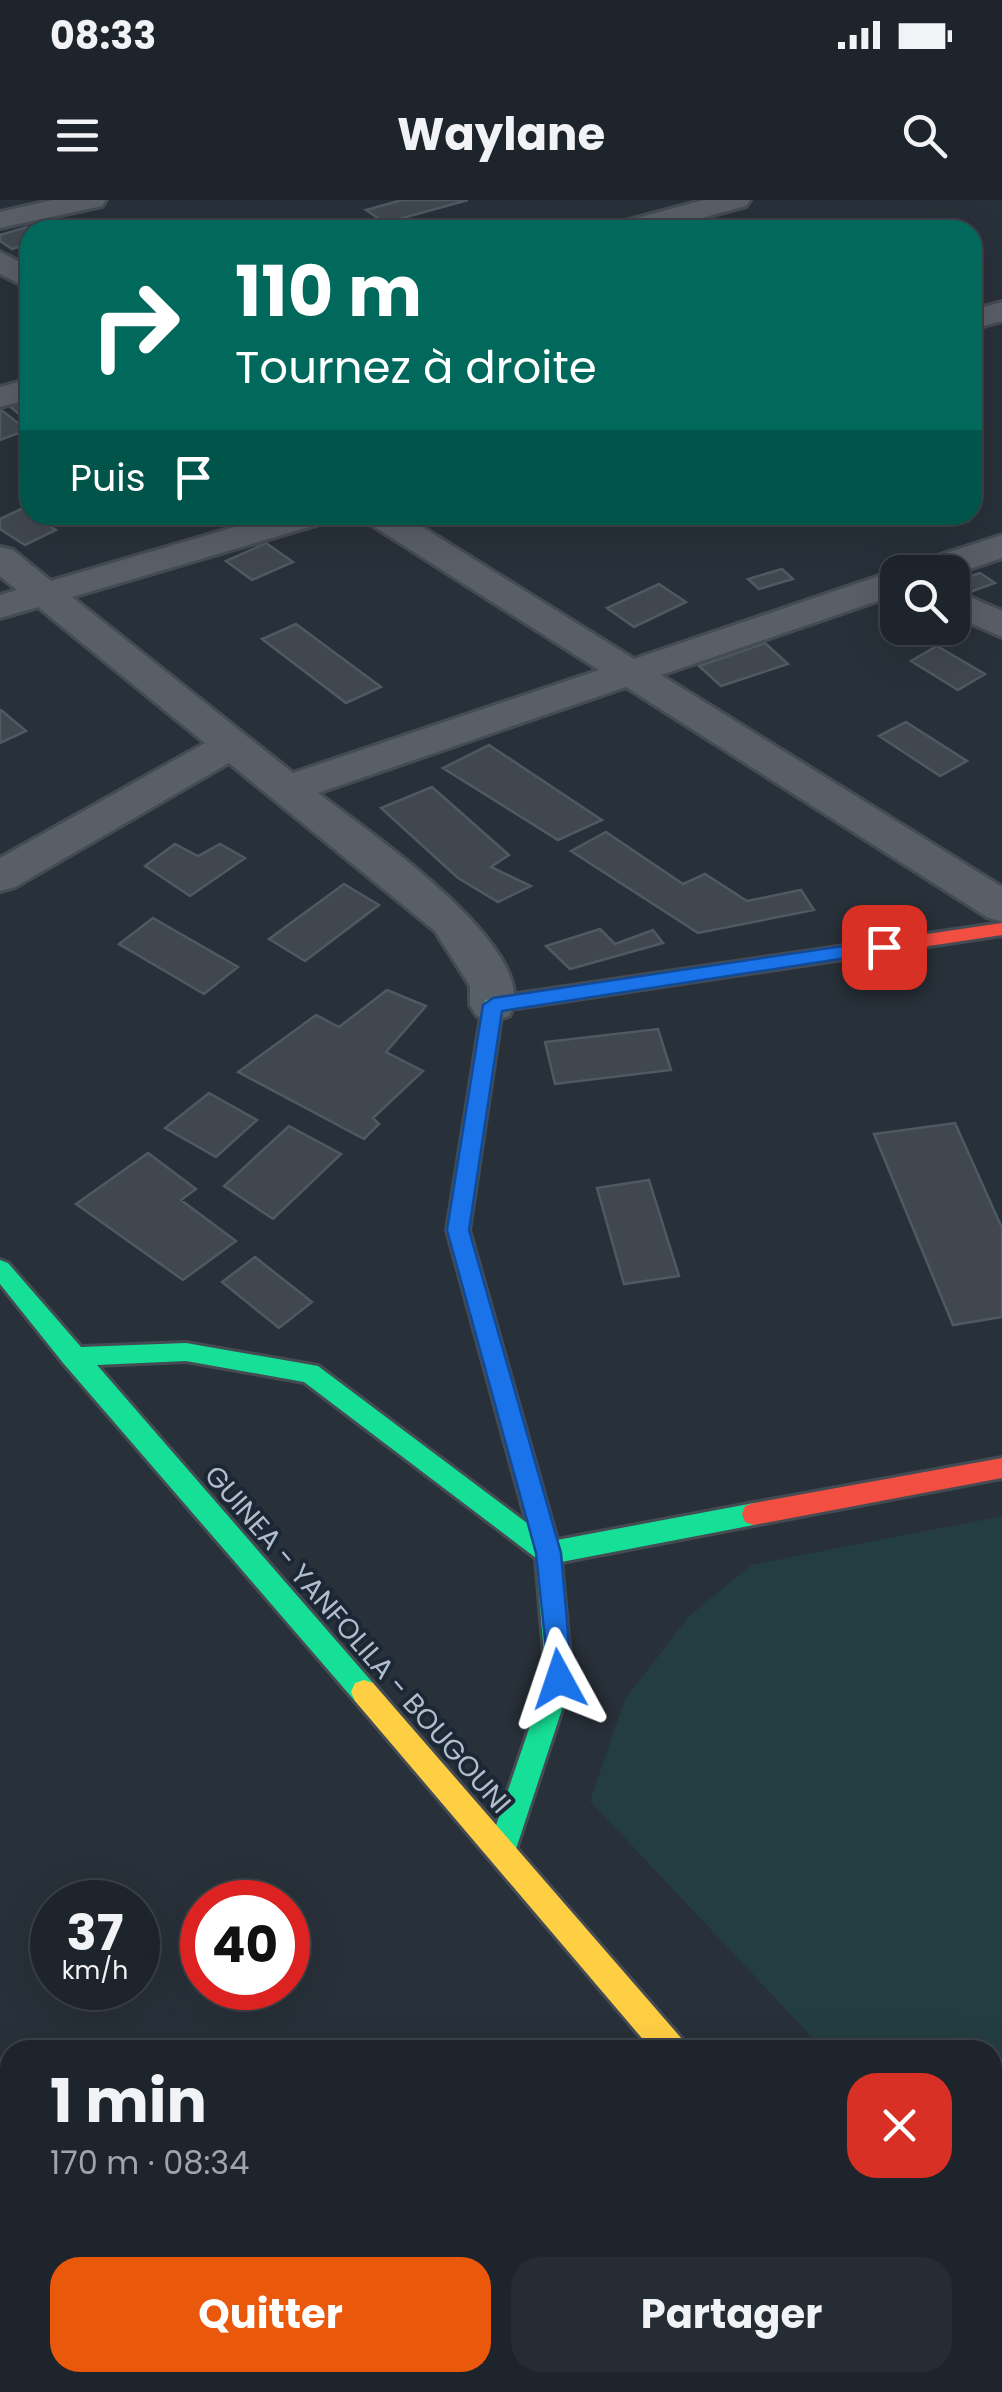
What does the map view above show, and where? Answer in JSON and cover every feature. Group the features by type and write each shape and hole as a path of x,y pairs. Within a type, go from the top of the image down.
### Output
{"street":[{"path":"0,220 92,200"},
{"path":"649,220 686,205 736,200"},
{"path":"0,607 280,525"},
{"path":"394,525 1002,907"},
{"path":"970,557 1002,546"},
{"path":"0,558 451,921 493,985 458,1230 548,1553 559,1679 502,1849"},
{"path":"288,790 880,588"},
{"path":"970,609 1002,626"},
{"path":"0,878 232,745"},
{"path":"493,1005 1002,929"},
{"name":"GUINEA - YANFOLILA - BOUGOUNI","path":"4,1290 72,1356 502,1849 663,2040"},
{"path":"72,1356 186,1352 310,1373 548,1553 1002,1468"}],"green space":[{"path":"1002,1516 1002,2040 815,2040 590,1801 625,1699 689,1616 751,1565"}],"building":[{"path":"402,200 468,200 396,220 381,220 366,210"},
{"path":"20,229 20,246 12,249 0,241 0,235"},
{"path":"20,401 20,415 8,405"},
{"path":"0,409 20,425 20,433 0,440"},
{"path":"20,509 20,525 48,525 56,530 25,545 0,529 0,519"},
{"path":"266,543 293,562 252,580 226,561"},
{"path":"782,569 793,579 759,589 748,579"},
{"path":"980,573 995,583 970,592 970,576"},
{"path":"659,584 686,602 634,627 607,608"},
{"path":"296,624 381,687 346,703 262,639"},
{"path":"765,643 788,664 721,686 699,666"},
{"path":"937,646 985,674 958,690 911,661"},
{"path":"1,710 26,731 0,743"},
{"path":"906,722 967,761 940,776 879,736"},
{"path":"489,745 602,820 558,840 443,768"},
{"path":"432,787 509,855 491,867 531,886 498,902 458,878 381,808"},
{"path":"606,832 683,884 705,874 747,901 801,890 814,910 698,933 571,851"},
{"path":"175,844 198,856 220,844 245,858 190,896 145,866"},
{"path":"344,884 379,905 305,961 269,939"},
{"path":"153,918 238,967 204,994 119,944"},
{"path":"600,929 615,944 653,930 663,943 570,969 546,946"},
{"path":"387,990 426,1006 386,1052 423,1071 373,1118 379,1124 364,1139 238,1072 316,1015 339,1027"},
{"path":"658,1029 671,1070 555,1084 545,1042"},
{"path":"209,1093 257,1120 216,1157 165,1128"},
{"path":"955,1123 1002,1228 1002,1317 953,1325 874,1134"},
{"path":"289,1126 341,1154 273,1219 224,1186"},
{"path":"148,1153 196,1189 181,1200 236,1241 183,1280 76,1204"},
{"path":"649,1180 679,1276 624,1284 597,1188"},
{"path":"255,1257 312,1302 279,1328 222,1282"}],"traffic: fast":[{"path":"502,1849 559,1679 548,1553 458,1230 493,1005 517,1001"},
{"path":"0,1269 364,1692"},
{"path":"72,1357 186,1352 310,1373 548,1553 754,1514"}],"traffic: slow":[{"path":"364,1692 662,2040"}],"traffic: jam":[{"path":"517,1001 1002,929"},
{"path":"754,1514 1002,1468"}],"route":[{"path":"559,1679 548,1553 458,1230 493,1005 884,947"}]}
